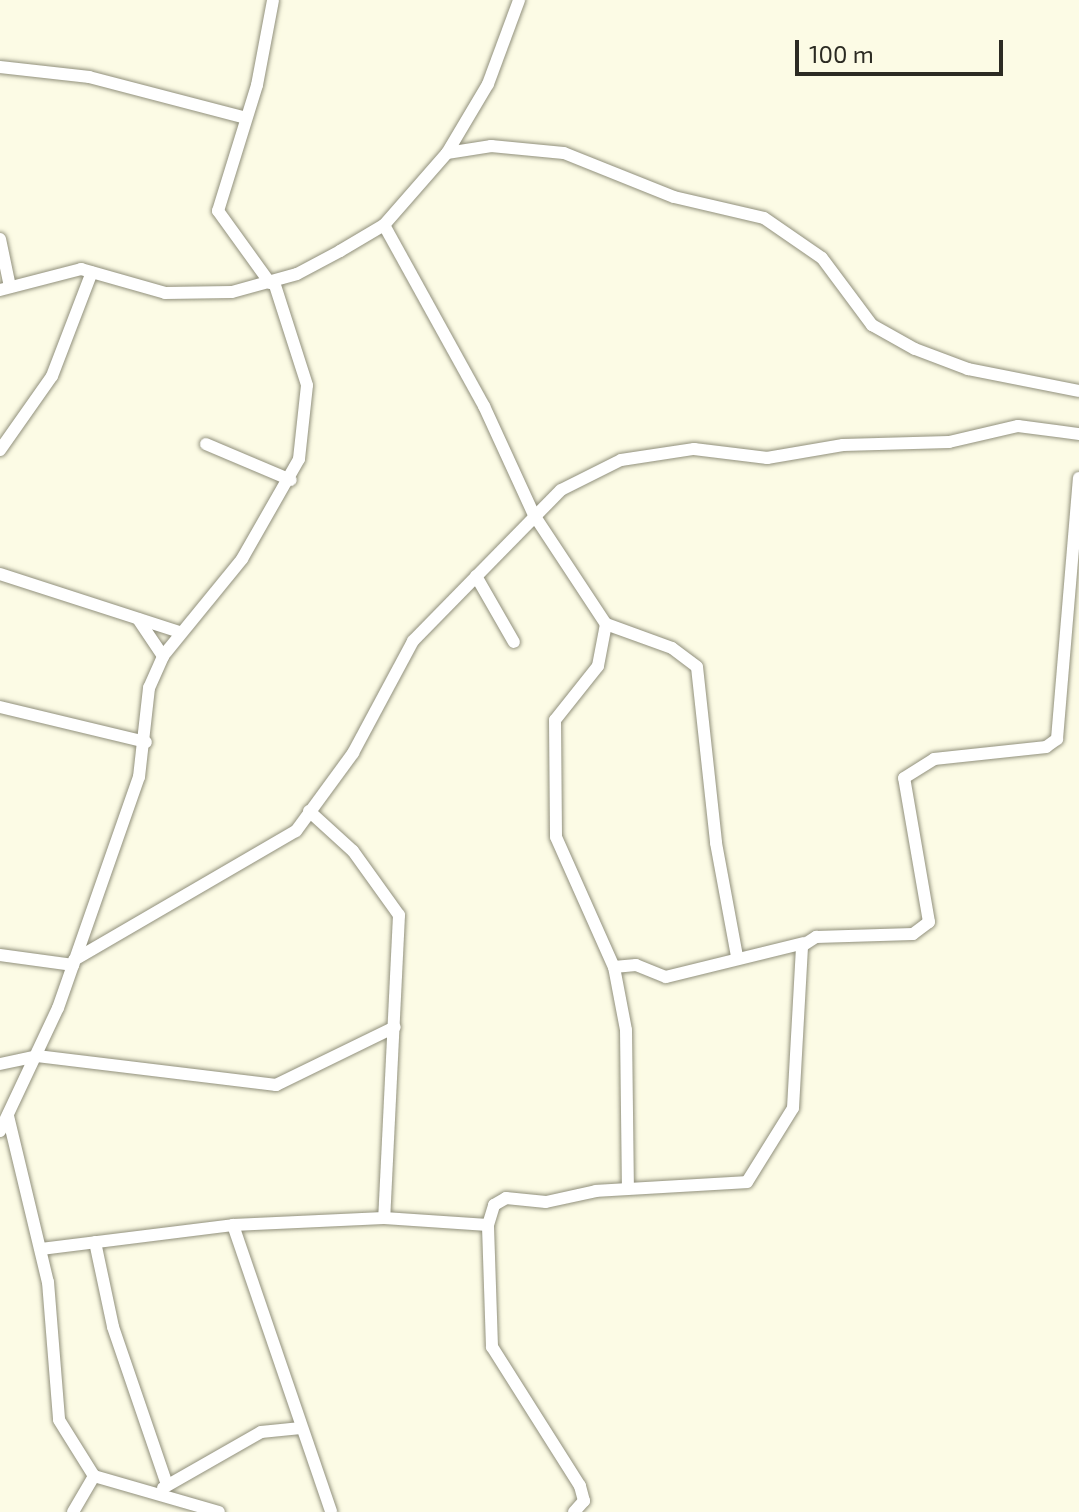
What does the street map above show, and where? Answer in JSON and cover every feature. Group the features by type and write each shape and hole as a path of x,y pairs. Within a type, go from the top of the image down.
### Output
{"street":[{"path":"0,1131 37,1056 74,962 146,742 149,688 163,656 242,559 291,480 304,439 307,385 272,282 218,211 246,118 273,0"},
{"path":"0,239 5,288 66,270 92,272 199,296 272,282 384,225 447,153 488,84 519,0"},
{"path":"0,67 89,77 246,118"},
{"path":"447,153 491,146 564,153 674,197 764,218 822,258 872,325 915,349 968,369 1079,391"},
{"path":"384,225 497,431 534,515 606,624 672,648 697,667 716,843 737,956"},
{"path":"0,450 52,376 92,272"},
{"path":"0,955 74,962 274,848 309,811 365,733 413,641 548,498 631,457 712,448 767,458 843,445 949,442 1018,426 1079,434"},
{"path":"206,444 291,480"},
{"path":"614,967 636,965 666,977 737,956 804,943 922,931 930,916 904,778 952,755 1049,746 1064,715 1079,478"},
{"path":"0,574 180,632"},
{"path":"476,576 514,642"},
{"path":"138,619 163,656"},
{"path":"606,624 598,666 555,720 556,837 614,967 626,1030 628,1188"},
{"path":"0,707 146,742"},
{"path":"1064,715 1079,718"},
{"path":"309,811 353,851 399,915 384,1218"},
{"path":"574,1512 584,1501 580,1486 492,1347 488,1225 501,1200 546,1202 628,1188 741,1185 762,1162 793,1108 804,943"},
{"path":"0,1064 37,1056 276,1085 395,1027"},
{"path":"8,1116 41,1249 55,1406 94,1476"},
{"path":"41,1249 233,1225 384,1218 488,1225"},
{"path":"233,1225 331,1512"},
{"path":"95,1242 113,1327 162,1489"},
{"path":"162,1489 261,1432 301,1428"},
{"path":"94,1476 162,1489 219,1512"},
{"path":"73,1512 94,1476"}]}
